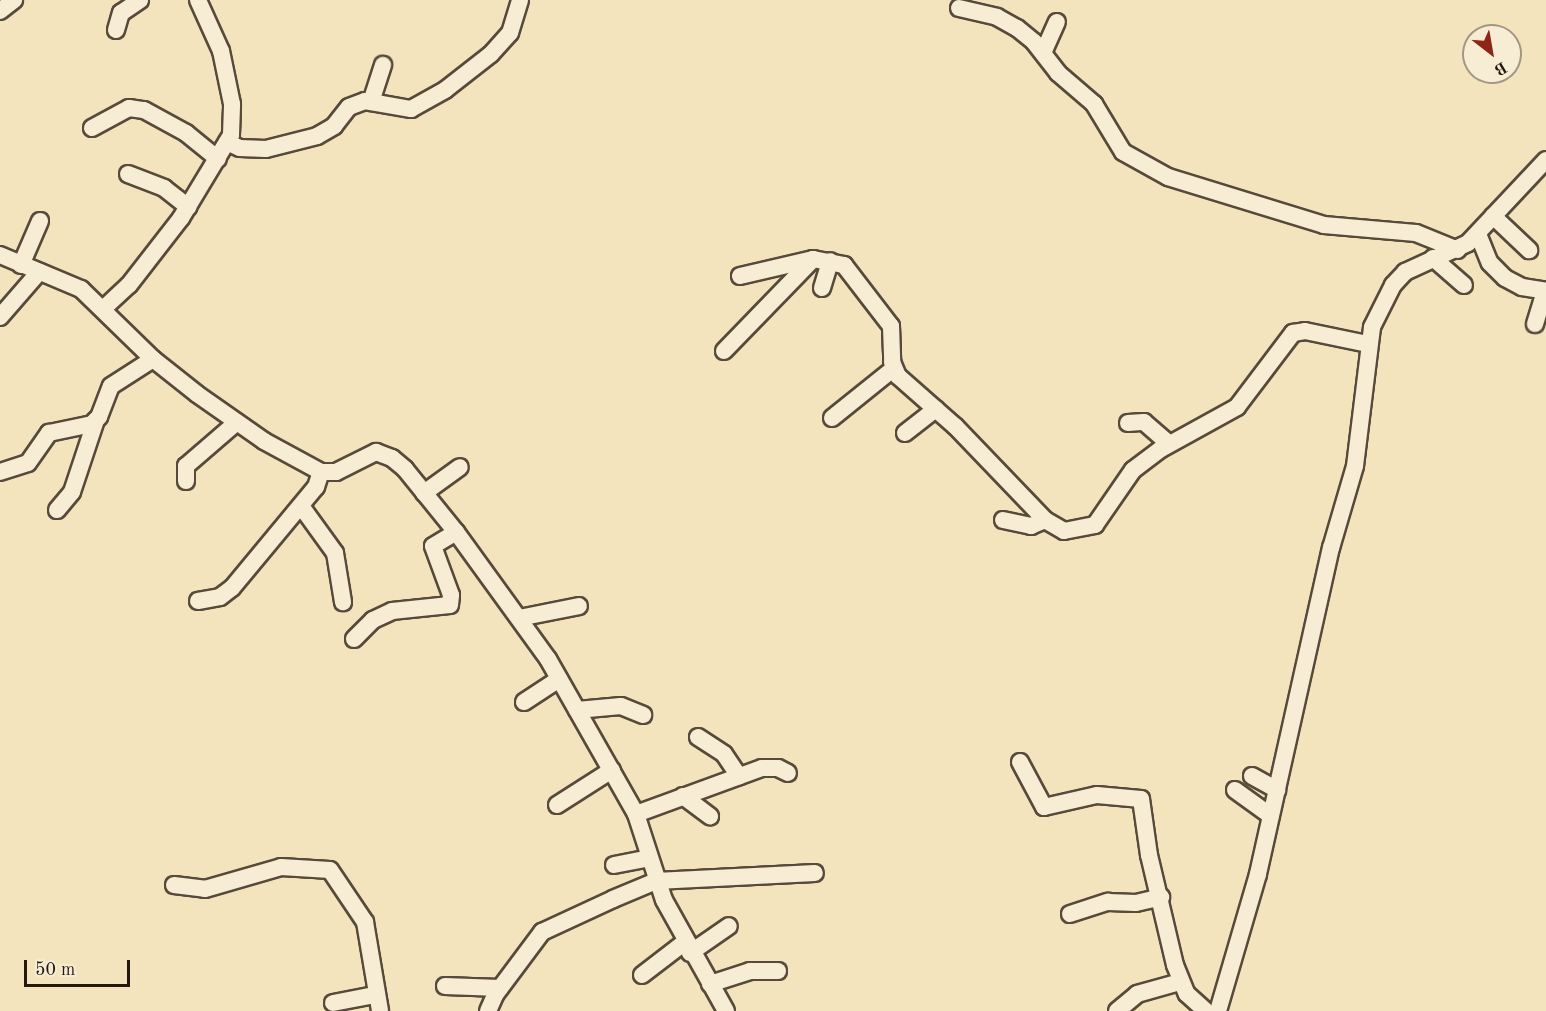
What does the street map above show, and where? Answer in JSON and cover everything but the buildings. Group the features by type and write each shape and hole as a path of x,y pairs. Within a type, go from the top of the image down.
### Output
{"street":[{"path":"0,11 14,0"},
{"path":"116,30 122,13 140,0"},
{"path":"103,309 149,260 188,207 227,142 233,122 228,81 221,51 198,0"},
{"path":"227,142 246,149 299,142 327,131 357,103 371,102 406,110 445,90 501,44 510,33 520,0"},
{"path":"959,8 1008,22 1043,53 1058,73 1094,104 1123,152 1168,177 1324,225 1416,233 1458,250"},
{"path":"1043,53 1057,22"},
{"path":"371,102 383,65"},
{"path":"92,128 129,108 144,110 186,133 218,159"},
{"path":"1218,1011 1271,816 1331,548 1355,466 1368,344 1374,321 1392,285 1405,272 1433,258 1458,250 1478,234 1546,160"},
{"path":"128,174 164,188 188,207"},
{"path":"1494,216 1529,250"},
{"path":"21,265 40,221"},
{"path":"1478,234 1490,262 1505,278 1522,287 1546,291 1535,324"},
{"path":"0,255 81,290 153,359 237,422 321,472 336,472 376,452 392,458 456,531 519,618 559,679 636,814 656,881 688,948 726,1011"},
{"path":"1433,258 1464,285"},
{"path":"740,276 813,259 844,265 886,317 892,333 893,369 936,409 1045,520 1064,531 1095,525 1133,470 1169,444 1237,407 1293,333 1305,331 1368,344"},
{"path":"724,351 813,259"},
{"path":"822,288 830,261"},
{"path":"0,317 39,272"},
{"path":"57,510 72,492 96,420 111,386 153,359"},
{"path":"832,418 893,369"},
{"path":"905,433 936,409"},
{"path":"0,472 28,463 49,433 96,420"},
{"path":"186,481 186,466 237,422"},
{"path":"1128,423 1144,422 1169,444"},
{"path":"424,493 460,467"},
{"path":"198,601 220,597 232,588 301,506 321,472"},
{"path":"301,506 335,553 343,602"},
{"path":"1003,520 1031,526 1045,520"},
{"path":"354,639 373,620 392,611 450,605 451,596 433,546 456,531"},
{"path":"519,618 579,606"},
{"path":"524,702 559,679"},
{"path":"577,710 621,706 643,715"},
{"path":"698,737 724,754 739,776"},
{"path":"1020,762 1044,807 1097,795 1141,799 1148,847 1180,982 1206,1011"},
{"path":"636,814 739,776 771,767 788,773"},
{"path":"557,805 612,770"},
{"path":"1252,776 1277,790"},
{"path":"1235,790 1271,816"},
{"path":"683,796 710,816"},
{"path":"614,865 649,858"},
{"path":"174,885 205,889 281,867 330,870 365,922 375,994 380,1011"},
{"path":"488,1011 500,988 542,932 656,881 815,873"},
{"path":"1070,914 1108,902 1136,903 1161,897"},
{"path":"642,975 729,926"},
{"path":"710,984 750,971 778,971"},
{"path":"1117,1011 1137,994 1180,982"},
{"path":"445,986 500,988"},
{"path":"333,1003 375,994"}]}
